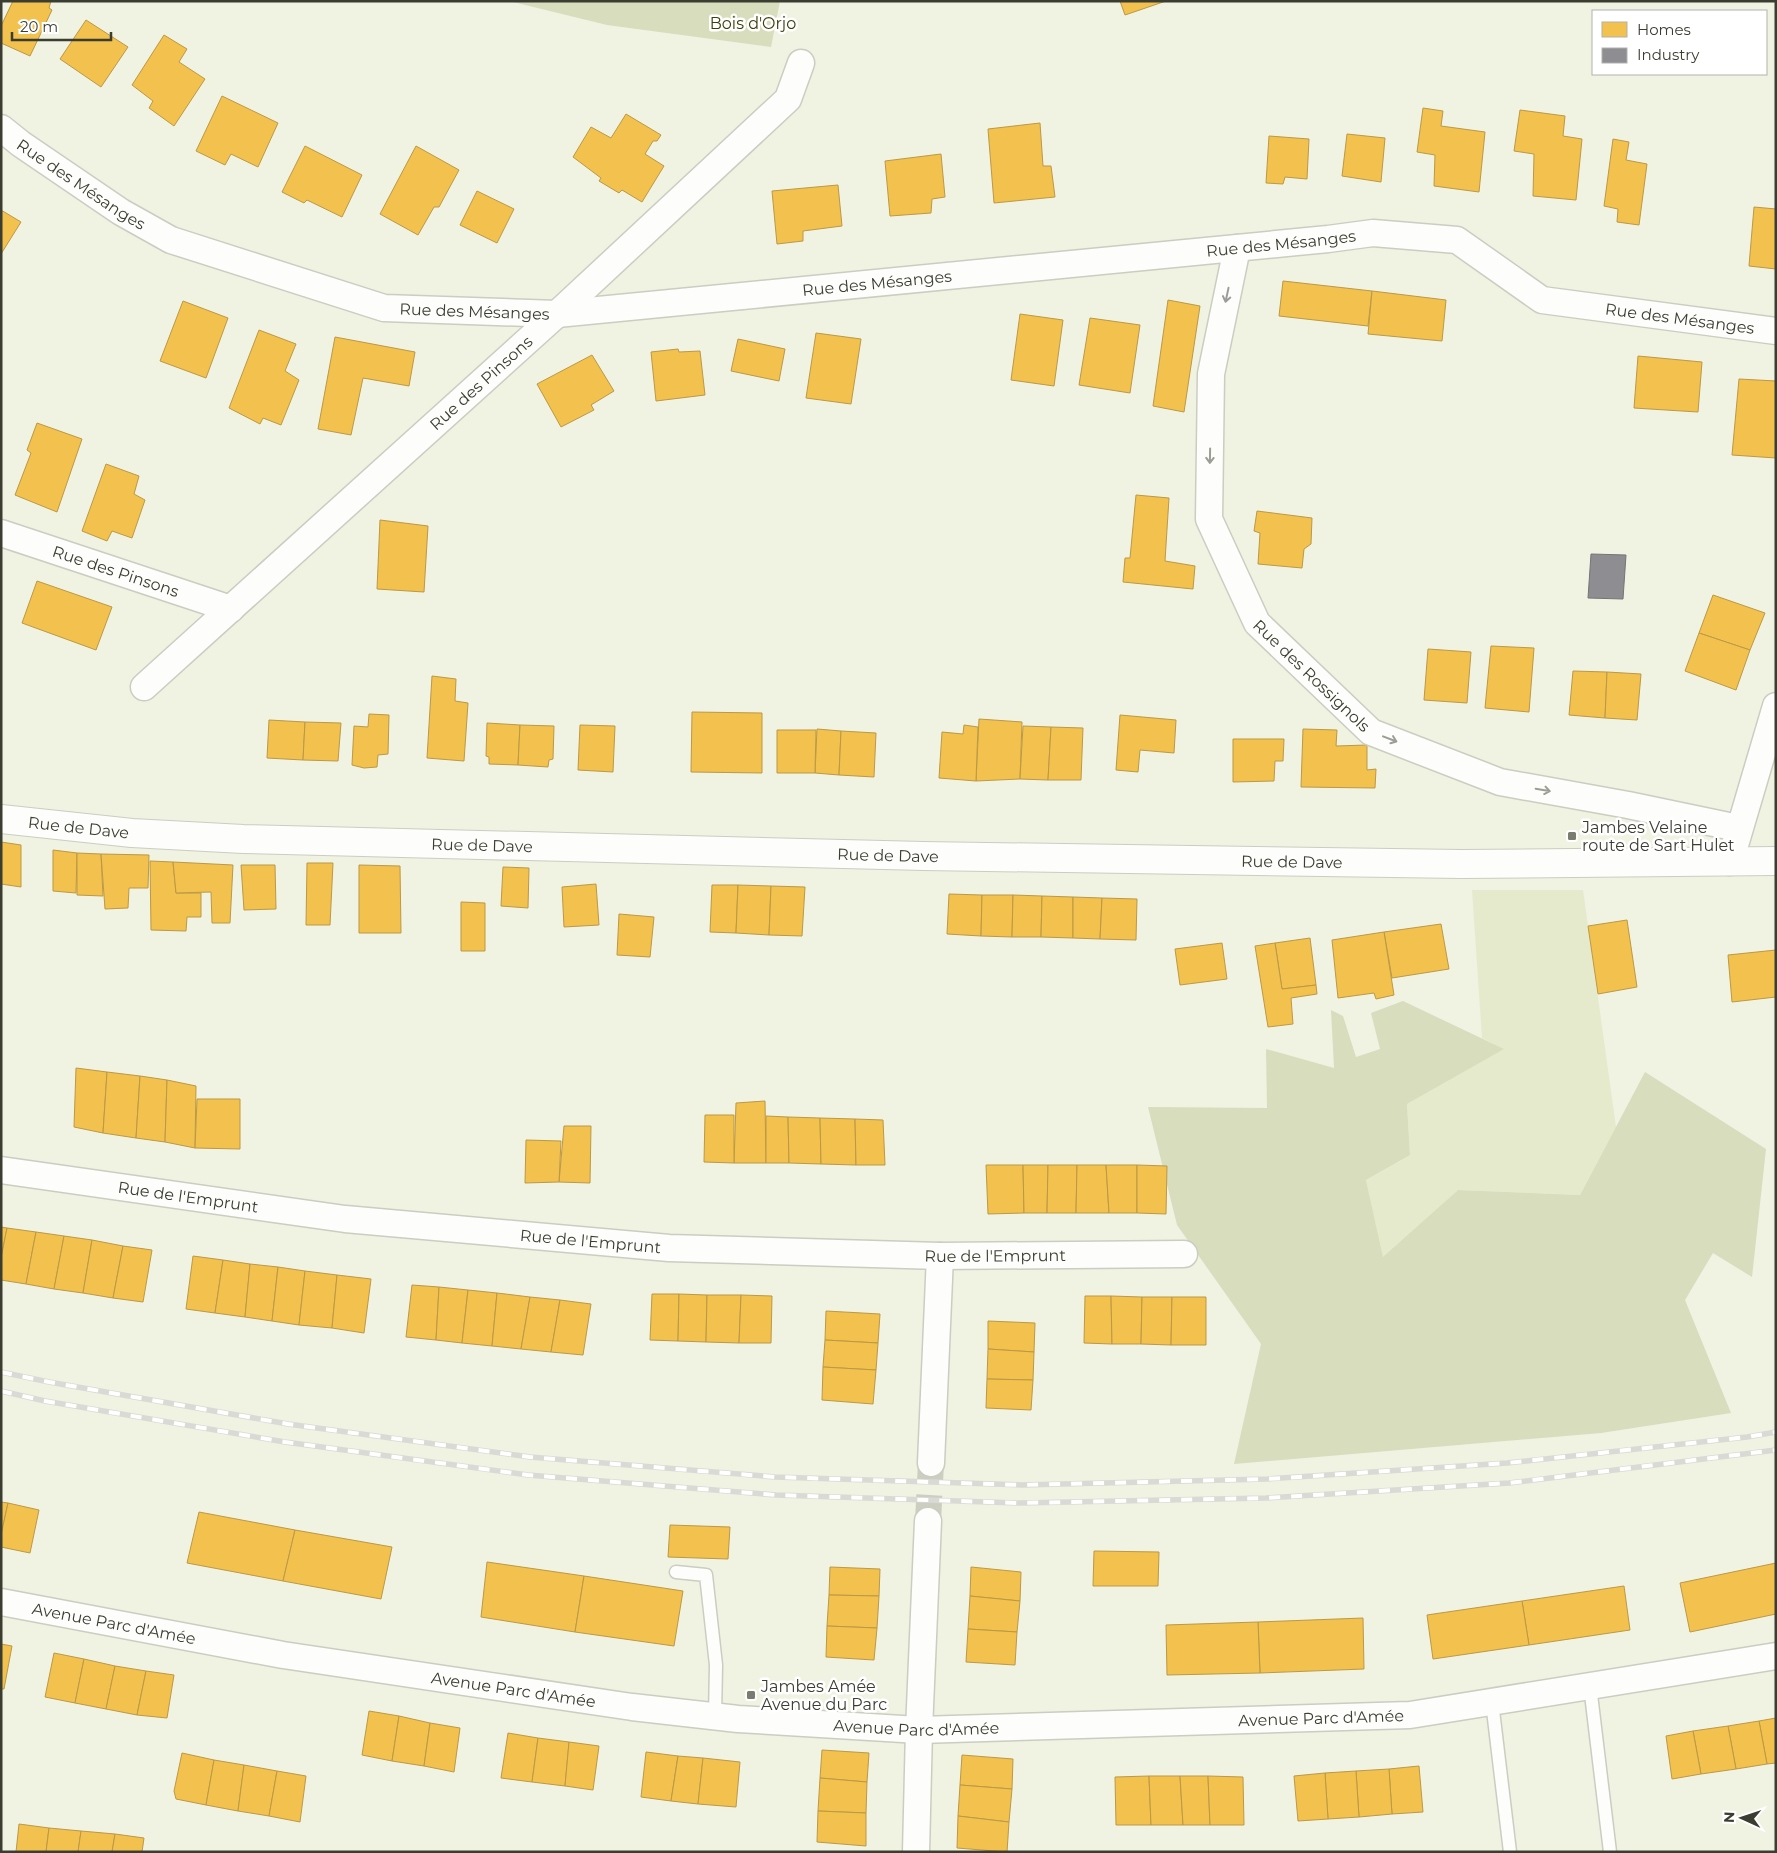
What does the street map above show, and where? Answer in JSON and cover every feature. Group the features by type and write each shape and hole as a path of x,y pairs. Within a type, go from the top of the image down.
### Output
{"main road":[{"name":"Rue de Dave","path":"1,819 132,833 332,841 932,856 1461,864 1776,860"}],"street":[{"name":"Rue des Pinsons","path":"144,687 557,314 788,99 801,63"},
{"name":"Rue des Mésanges","path":"1,128 20,144 121,212 171,240 384,308 557,314 1328,239 1373,233 1457,240 1542,300 1776,331"},
{"name":"Rue des Rossignols","path":"1237,248 1211,374 1209,519 1257,623 1371,732 1500,782 1628,805 1738,828"},
{"name":"Rue des Pinsons","path":"1,533 231,609"},
{"path":"1730,862 1738,828 1776,706"},
{"name":"Rue de l'Emprunt","path":"1,1170 345,1219 669,1248 940,1256 1184,1254"},
{"path":"931,1463 940,1256"},
{"path":"916,1852 928,1521"},
{"name":"Avenue Parc d'Amée","path":"1,1602 283,1655 622,1705 714,1716 919,1730 1410,1716 1776,1656"}],"lane":[{"path":"676,1572 706,1575 716,1665 714,1716"},
{"path":"1590,1686 1610,1852"},
{"path":"1492,1702 1510,1852"}],"green space":[{"name":"Bois d'Orjo","path":"509,1 780,1 771,47 607,25"},
{"path":"1472,890 1583,890 1616,1127 1580,1195 1458,1190 1383,1258 1366,1180 1410,1155 1407,1104 1503,1049 1482,1038"},
{"path":"1403,1001 1504,1049 1407,1104 1410,1155 1366,1180 1383,1257 1458,1190 1580,1195 1645,1072 1766,1149 1752,1277 1713,1253 1685,1300 1731,1413 1601,1433 1234,1464 1261,1344 1177,1225 1148,1107 1267,1108 1266,1049 1334,1068 1331,1010 1343,1016 1356,1057 1380,1049 1371,1013"}],"building: Homes":[{"path":"13,1 51,1 49,8 52,10 30,56 1,43 1,26"},
{"path":"1120,1 1166,1 1125,15"},
{"path":"86,20 128,47 101,87 60,59"},
{"path":"164,35 187,49 179,62 205,79 174,126 149,108 153,101 132,85"},
{"path":"222,96 278,123 258,167 231,154 225,165 196,151"},
{"path":"1423,108 1443,111 1441,126 1485,132 1479,192 1434,186 1435,155 1417,152"},
{"path":"1520,110 1565,116 1563,136 1582,139 1576,200 1533,196 1534,154 1514,151"},
{"path":"626,114 661,135 657,141 653,141 645,154 664,166 642,202 622,190 619,193 599,181 601,178 573,157 591,127 611,138"},
{"path":"1040,123 1043,166 1051,166 1055,197 994,203 988,129"},
{"path":"1347,134 1385,138 1381,182 1342,176"},
{"path":"1269,136 1309,139 1307,179 1285,177 1283,184 1266,183"},
{"path":"1613,139 1629,142 1626,160 1647,164 1639,225 1617,222 1618,209 1604,206"},
{"path":"305,146 362,175 342,217 307,200 304,203 282,192"},
{"path":"416,146 459,170 439,207 434,207 418,235 380,214"},
{"path":"941,154 945,197 932,199 931,213 890,216 885,161"},
{"path":"838,185 842,226 803,231 803,241 777,244 772,191"},
{"path":"477,191 514,209 497,243 460,225"},
{"path":"1754,207 1776,209 1776,269 1749,266"},
{"path":"1,210 21,222 1,254"},
{"path":"1283,281 1372,291 1368,326 1279,316"},
{"path":"1372,291 1446,300 1442,341 1368,334"},
{"path":"1168,300 1200,306 1184,412 1153,406"},
{"path":"183,301 228,318 206,378 160,361"},
{"path":"1020,314 1063,320 1054,386 1011,380"},
{"path":"1090,318 1140,325 1130,393 1079,385"},
{"path":"259,330 296,344 285,371 299,380 281,425 263,418 260,424 229,408"},
{"path":"816,333 861,339 851,404 806,398"},
{"path":"335,337 415,352 409,386 363,378 351,435 318,429"},
{"path":"738,339 785,349 779,381 731,371"},
{"path":"678,349 679,352 700,351 705,395 656,401 651,352"},
{"path":"592,355 614,391 591,405 594,410 561,427 537,384"},
{"path":"1638,356 1702,362 1698,412 1634,408"},
{"path":"1739,379 1776,381 1776,458 1732,455"},
{"path":"37,423 82,439 57,512 15,495 31,453 27,450"},
{"path":"106,464 139,476 134,494 145,500 132,538 112,531 107,541 82,531"},
{"path":"1136,495 1169,498 1165,561 1195,566 1193,589 1123,582 1125,558 1130,558"},
{"path":"1257,511 1312,518 1311,544 1304,549 1302,568 1258,564 1260,533 1254,531"},
{"path":"380,520 428,526 424,592 377,589"},
{"path":"37,581 112,607 96,650 22,623"},
{"path":"1713,595 1765,613 1750,650 1699,633"},
{"path":"1699,633 1750,650 1736,690 1685,671"},
{"path":"1491,646 1534,648 1529,712 1485,708"},
{"path":"1428,649 1471,652 1467,703 1424,700"},
{"path":"1573,671 1607,672 1605,718 1569,715"},
{"path":"1607,672 1641,674 1637,720 1605,718"},
{"path":"432,676 456,679 455,701 468,703 464,761 427,758"},
{"path":"692,712 762,713 762,773 691,772"},
{"path":"369,714 389,715 388,754 378,755 377,767 364,768 352,765 354,726 368,727"},
{"path":"1120,715 1176,720 1174,753 1140,750 1138,772 1116,770"},
{"path":"979,719 1022,722 1020,779 976,781"},
{"path":"269,720 305,722 303,760 267,758"},
{"path":"305,722 341,723 338,761 303,760"},
{"path":"487,723 520,725 518,765 489,764 489,757 486,756"},
{"path":"520,725 554,726 553,759 549,760 548,767 518,765"},
{"path":"580,725 615,726 613,772 578,770"},
{"path":"964,725 978,727 976,781 939,778 942,732 963,734"},
{"path":"1023,726 1051,727 1048,780 1020,779"},
{"path":"1051,727 1083,728 1081,780 1048,780"},
{"path":"817,729 841,731 839,775 815,773"},
{"path":"1303,729 1337,730 1336,746 1367,745 1367,770 1376,769 1375,788 1301,787"},
{"path":"777,730 816,730 815,773 777,773"},
{"path":"841,731 876,733 874,777 839,775"},
{"path":"1233,739 1284,739 1283,761 1275,761 1274,781 1233,782"},
{"path":"1,842 21,845 21,887 1,884"},
{"path":"53,850 77,853 76,893 53,891"},
{"path":"77,853 101,854 103,896 77,895"},
{"path":"101,854 149,855 148,888 129,888 128,908 105,909"},
{"path":"150,861 173,862 176,893 201,893 201,917 187,917 186,931 151,930"},
{"path":"173,862 233,865 230,923 212,923 211,892 176,893"},
{"path":"307,863 333,863 330,925 306,925"},
{"path":"241,865 275,865 276,909 244,910"},
{"path":"359,865 400,866 401,933 359,933"},
{"path":"503,867 529,868 528,908 501,906"},
{"path":"596,884 599,925 564,927 562,887"},
{"path":"712,885 738,885 736,933 710,932"},
{"path":"738,885 771,886 769,935 736,933"},
{"path":"771,886 805,887 802,936 769,935"},
{"path":"949,894 982,895 981,936 947,934"},
{"path":"982,895 1013,895 1012,937 981,936"},
{"path":"1013,895 1042,896 1041,937 1012,937"},
{"path":"1042,896 1073,897 1073,938 1041,937"},
{"path":"1073,897 1102,898 1100,939 1073,938"},
{"path":"1102,898 1137,899 1136,940 1100,939"},
{"path":"461,902 485,903 485,951 461,951"},
{"path":"619,914 654,917 650,957 617,955"},
{"path":"1627,920 1637,987 1598,994 1588,926"},
{"path":"1441,924 1449,969 1392,978 1384,932"},
{"path":"1384,932 1394,995 1376,999 1374,993 1338,998 1332,940"},
{"path":"1310,938 1316,985 1282,989 1275,943"},
{"path":"1222,943 1227,979 1180,985 1175,949"},
{"path":"1275,943 1282,989 1316,985 1317,994 1291,998 1293,1024 1268,1027 1255,946"},
{"path":"1776,950 1776,997 1732,1002 1728,955"},
{"path":"76,1068 107,1072 103,1133 74,1127"},
{"path":"107,1072 140,1076 136,1138 103,1133"},
{"path":"140,1076 167,1080 165,1142 136,1138"},
{"path":"167,1080 196,1086 195,1148 165,1142"},
{"path":"197,1099 240,1099 240,1149 195,1148"},
{"path":"765,1101 766,1163 734,1163 736,1103"},
{"path":"705,1115 734,1115 734,1163 704,1162"},
{"path":"766,1116 788,1117 789,1163 766,1163"},
{"path":"788,1117 820,1118 821,1164 789,1163"},
{"path":"820,1118 855,1119 856,1165 821,1164"},
{"path":"855,1119 883,1120 885,1165 856,1165"},
{"path":"564,1126 591,1126 590,1183 559,1182"},
{"path":"526,1140 561,1141 559,1182 525,1183"},
{"path":"986,1165 1023,1165 1024,1213 988,1214"},
{"path":"1023,1165 1048,1165 1047,1213 1024,1213"},
{"path":"1048,1165 1077,1165 1076,1213 1047,1213"},
{"path":"1077,1165 1106,1165 1109,1213 1076,1213"},
{"path":"1106,1165 1137,1165 1137,1213 1109,1213"},
{"path":"1137,1165 1167,1166 1166,1214 1137,1213"},
{"path":"1,1227 7,1228 1,1258"},
{"path":"7,1228 36,1232 26,1284 1,1280 1,1258"},
{"path":"36,1232 64,1236 54,1289 26,1284"},
{"path":"64,1236 92,1240 83,1293 54,1289"},
{"path":"92,1240 123,1246 113,1298 83,1293"},
{"path":"123,1246 152,1250 143,1302 113,1298"},
{"path":"193,1256 223,1260 215,1313 186,1309"},
{"path":"223,1260 250,1264 245,1317 215,1313"},
{"path":"250,1264 278,1267 272,1321 245,1317"},
{"path":"278,1267 305,1271 299,1325 272,1321"},
{"path":"305,1271 337,1275 332,1328 299,1325"},
{"path":"337,1275 371,1279 364,1333 332,1328"},
{"path":"412,1285 439,1287 436,1340 406,1337"},
{"path":"439,1287 468,1290 462,1343 436,1340"},
{"path":"468,1290 497,1293 492,1346 462,1343"},
{"path":"497,1293 530,1297 521,1349 492,1346"},
{"path":"652,1294 679,1294 678,1341 650,1340"},
{"path":"679,1294 707,1295 706,1342 678,1341"},
{"path":"707,1295 741,1295 739,1343 706,1342"},
{"path":"741,1295 772,1296 771,1343 739,1343"},
{"path":"1085,1296 1111,1296 1112,1344 1084,1343"},
{"path":"1111,1296 1142,1297 1141,1344 1112,1344"},
{"path":"530,1297 560,1300 551,1352 521,1349"},
{"path":"1142,1297 1172,1297 1171,1345 1141,1344"},
{"path":"1172,1297 1206,1297 1206,1345 1171,1345"},
{"path":"560,1300 591,1304 583,1355 551,1352"},
{"path":"826,1311 880,1314 878,1343 825,1340"},
{"path":"988,1321 1035,1323 1034,1352 988,1349"},
{"path":"825,1340 878,1343 876,1370 823,1367"},
{"path":"988,1349 1034,1352 1033,1380 987,1379"},
{"path":"823,1367 876,1370 873,1404 822,1400"},
{"path":"987,1379 1033,1380 1031,1410 986,1408"},
{"path":"1,1502 8,1503 1,1535"},
{"path":"8,1503 39,1510 30,1553 1,1547 1,1535"},
{"path":"199,1512 295,1530 283,1581 187,1563"},
{"path":"670,1525 730,1527 728,1559 668,1557"},
{"path":"295,1530 392,1547 381,1599 283,1581"},
{"path":"1094,1551 1159,1552 1158,1586 1093,1586"},
{"path":"487,1562 584,1576 575,1632 481,1617"},
{"path":"1776,1563 1776,1614 1690,1632 1680,1583"},
{"path":"830,1567 880,1569 879,1596 829,1595"},
{"path":"971,1567 1021,1572 1020,1601 970,1596"},
{"path":"584,1576 683,1591 674,1646 575,1632"},
{"path":"1624,1586 1630,1630 1529,1645 1522,1601"},
{"path":"829,1595 879,1596 877,1628 827,1626"},
{"path":"970,1596 1020,1601 1017,1632 968,1629"},
{"path":"1522,1601 1529,1645 1433,1659 1427,1615"},
{"path":"1363,1618 1364,1669 1260,1673 1258,1622"},
{"path":"1258,1622 1260,1673 1167,1675 1166,1625"},
{"path":"827,1626 877,1628 874,1660 826,1657"},
{"path":"968,1629 1017,1632 1015,1665 966,1662"},
{"path":"1,1644 12,1646 4,1689 1,1689"},
{"path":"54,1653 84,1659 75,1703 45,1697"},
{"path":"84,1659 115,1666 106,1709 75,1703"},
{"path":"115,1666 146,1671 137,1715 106,1709"},
{"path":"146,1671 174,1675 167,1718 137,1715"},
{"path":"369,1711 399,1716 392,1761 362,1755"},
{"path":"399,1716 430,1723 424,1766 392,1761"},
{"path":"1776,1718 1776,1763 1767,1764 1759,1721"},
{"path":"1759,1721 1767,1764 1736,1769 1728,1726"},
{"path":"430,1723 460,1728 454,1772 424,1766"},
{"path":"1728,1726 1736,1769 1701,1774 1693,1731"},
{"path":"1693,1731 1701,1774 1672,1779 1666,1736"},
{"path":"508,1733 538,1738 532,1782 501,1778"},
{"path":"538,1738 569,1742 565,1786 532,1782"},
{"path":"569,1742 599,1746 593,1790 565,1786"},
{"path":"822,1750 869,1753 867,1782 820,1778"},
{"path":"646,1752 678,1756 671,1801 641,1797"},
{"path":"182,1753 214,1760 206,1805 176,1799 174,1791"},
{"path":"962,1755 1013,1759 1012,1789 960,1785"},
{"path":"678,1756 703,1758 698,1804 671,1801"},
{"path":"703,1758 740,1762 736,1807 698,1804"},
{"path":"214,1760 244,1765 238,1811 206,1805"},
{"path":"244,1765 277,1771 269,1816 238,1811"},
{"path":"1419,1766 1423,1812 1392,1814 1389,1769"},
{"path":"1389,1769 1392,1814 1359,1817 1356,1771"},
{"path":"277,1771 306,1776 300,1822 269,1816"},
{"path":"1356,1771 1359,1817 1328,1819 1325,1773"},
{"path":"1325,1773 1328,1819 1298,1821 1294,1776"},
{"path":"1149,1776 1151,1825 1116,1825 1115,1777"},
{"path":"1149,1776 1180,1776 1183,1825 1151,1825"},
{"path":"1180,1776 1208,1776 1210,1825 1183,1825"},
{"path":"1208,1776 1243,1777 1244,1825 1210,1825"},
{"path":"820,1778 867,1782 866,1813 818,1811"},
{"path":"960,1785 1012,1789 1009,1822 958,1816"},
{"path":"818,1811 866,1813 866,1846 817,1842"},
{"path":"958,1816 1009,1822 1007,1852 957,1848"},
{"path":"19,1824 49,1828 46,1852 16,1852"},
{"path":"49,1828 81,1831 78,1852 46,1852"},
{"path":"81,1831 115,1834 112,1852 78,1852"},
{"path":"115,1834 144,1838 142,1852 112,1852"}],"building: Industry":[{"path":"1591,554 1626,555 1623,599 1588,598"}],"tunnel":[{"path":"928,1521 931,1463"}],"railway":[{"path":"1,1372 288,1424 530,1457 775,1477 1022,1485 1267,1479 1507,1463 1747,1437 1776,1432"},
{"path":"1,1391 45,1401 285,1442 528,1475 776,1495 1019,1503 1266,1498 1509,1483 1776,1450"}],"place":[{"name":"Jambes Velaine route de Sart Hulet","path":"1572,836"},
{"name":"Jambes Amée Avenue du Parc","path":"751,1695"}]}
